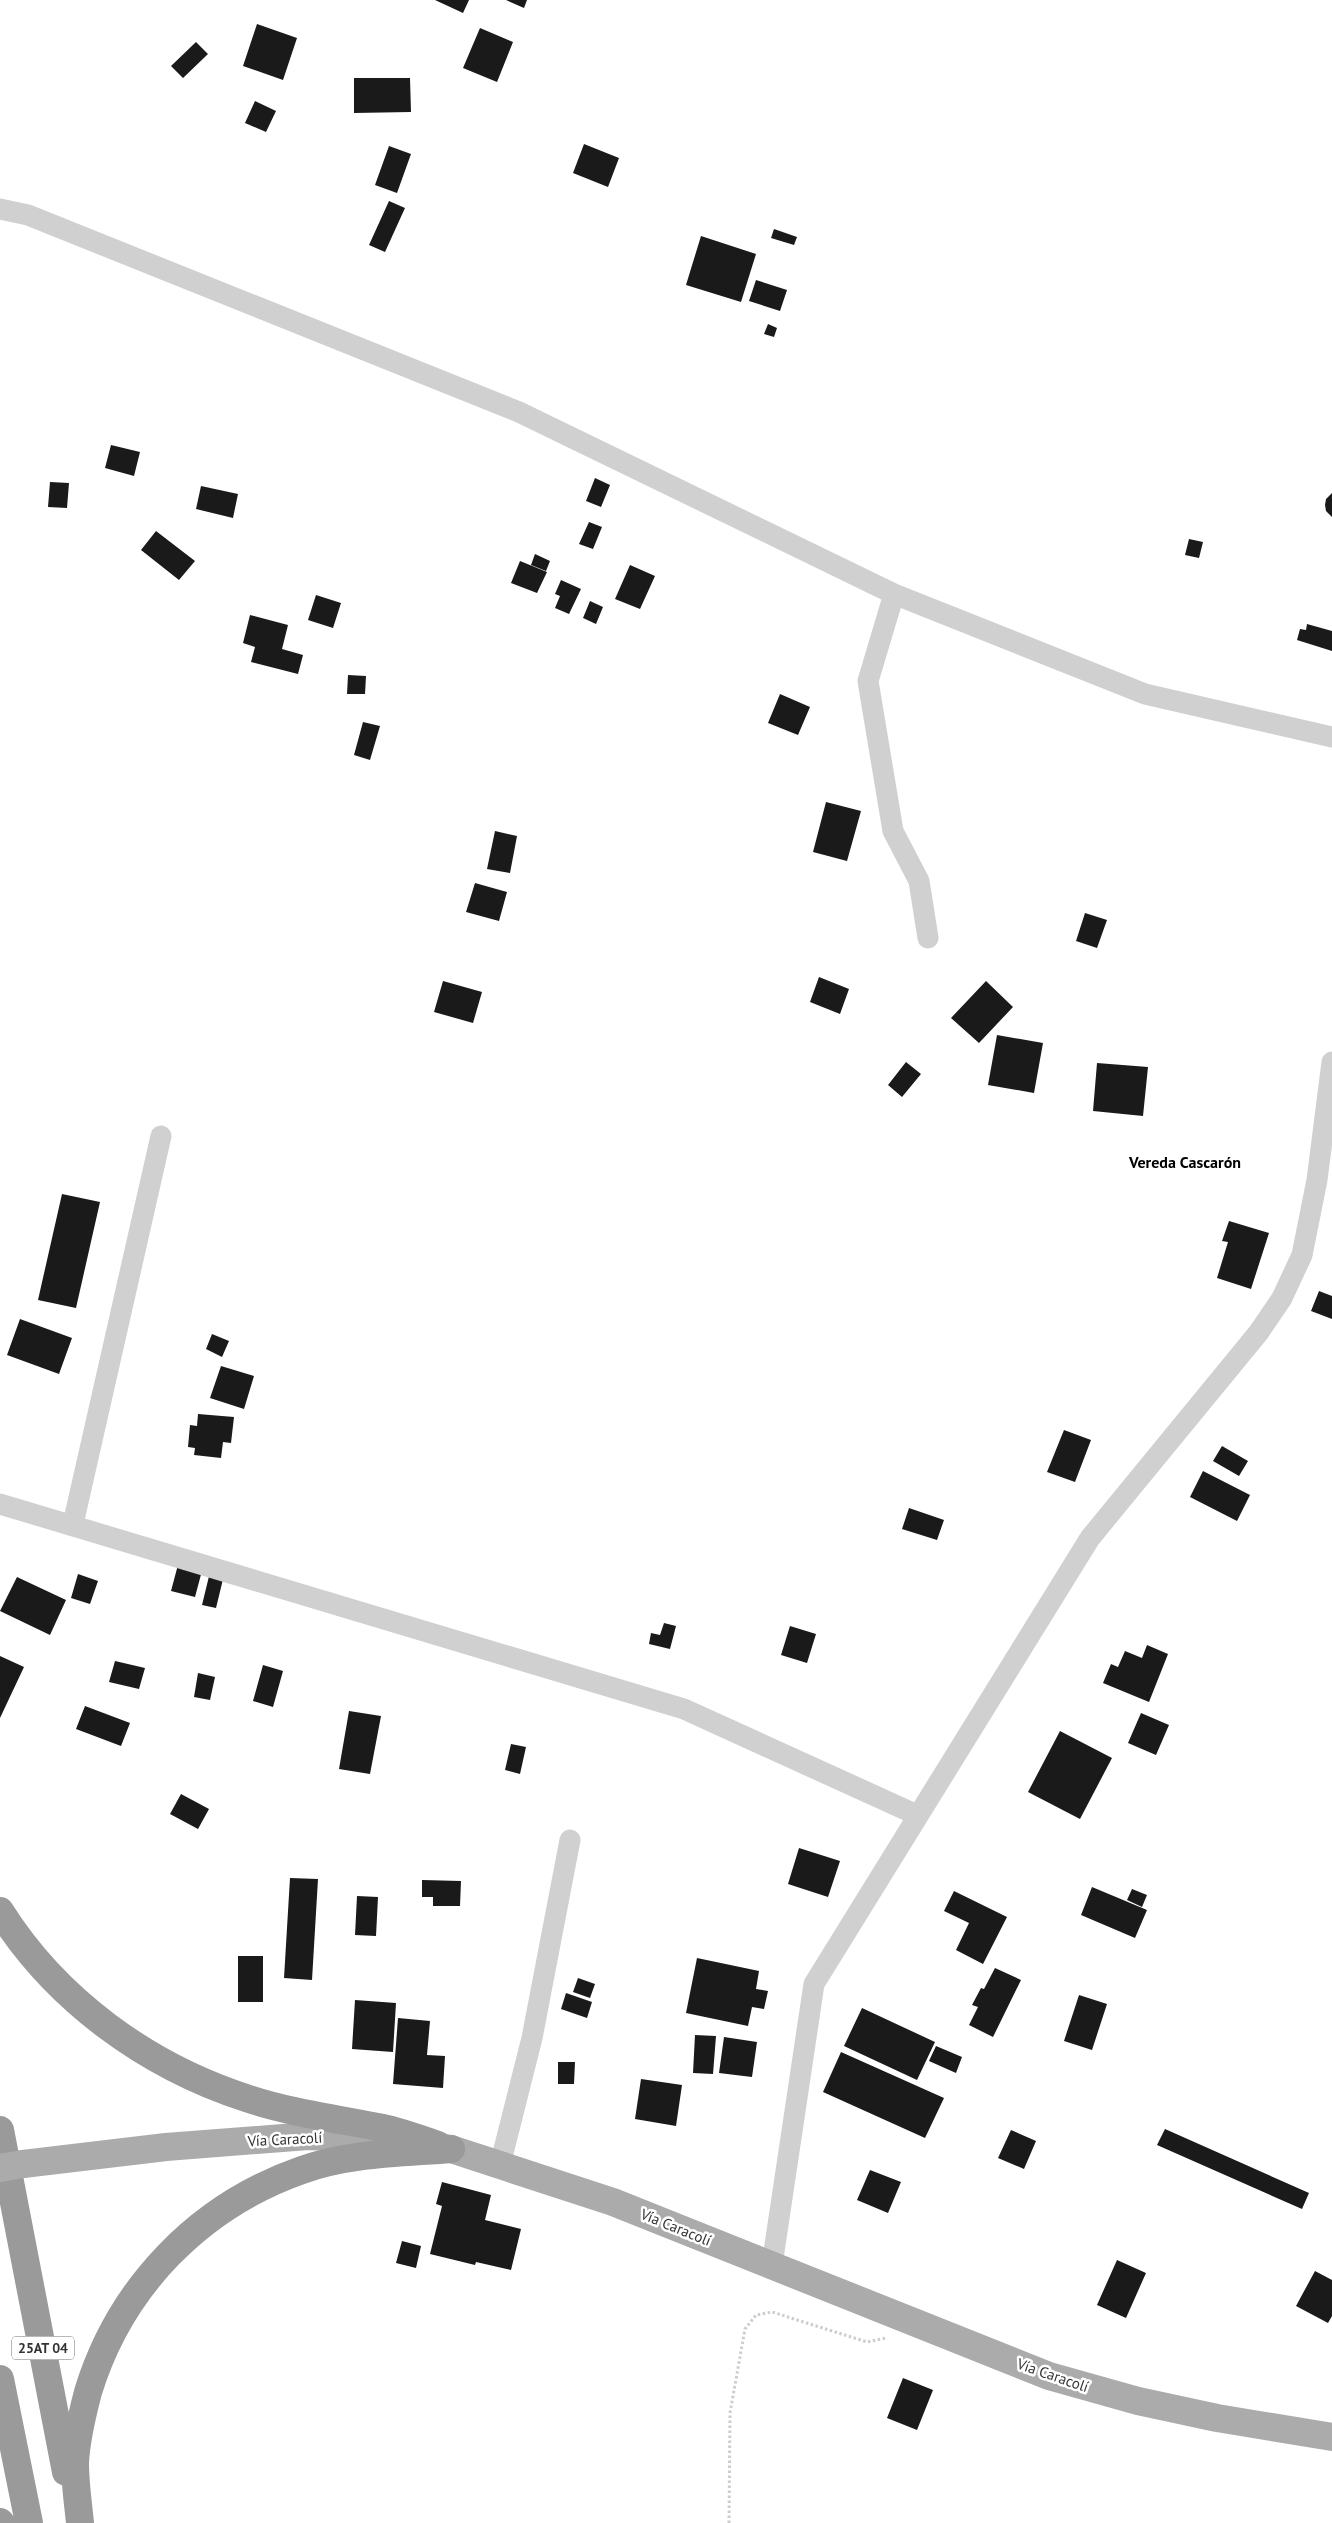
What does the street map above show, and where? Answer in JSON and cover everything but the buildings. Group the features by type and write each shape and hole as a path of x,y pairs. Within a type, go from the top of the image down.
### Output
{"highway":[{"path":"0,1912 45,1970 89,2012 134,2045 188,2076 247,2098 333,2120 385,2128 451,2149"},
{"path":"0,2130 5,2170"},
{"path":"80,2523 75,2462 82,2414 96,2366 117,2322 144,2281 177,2245 215,2214 257,2188 303,2170 351,2158 451,2149"},
{"name":"25AT 04","path":"5,2170 76,2523"},
{"path":"0,2379 29,2523"}],"main road":[{"name":"Vía Caracolí","path":"5,2170 166,2147 308,2136 372,2139 451,2149 613,2202 903,2318 1067,2381 1138,2401 1332,2438"}],"street":[{"path":"0,209 28,215 519,412 894,594 1145,694 1332,737"},
{"path":"894,594 868,681 893,831 919,881 928,938"},
{"path":"772,2265 814,1984 1090,1538 1259,1332 1282,1298 1302,1255 1317,1180 1332,1062"},
{"path":"73,1524 160,1136"},
{"path":"1317,1180 1332,1144"},
{"path":"0,1504 73,1524 684,1709 917,1815"},
{"path":"500,2165 532,2038 570,1840"}],"path":[{"path":"729,2523 730,2413 745,2328 756,2314 772,2312 868,2342 885,2340 896,2332 903,2318"}],"district":[{"name":"Vereda Cascarón","path":"1185,1162"}]}
